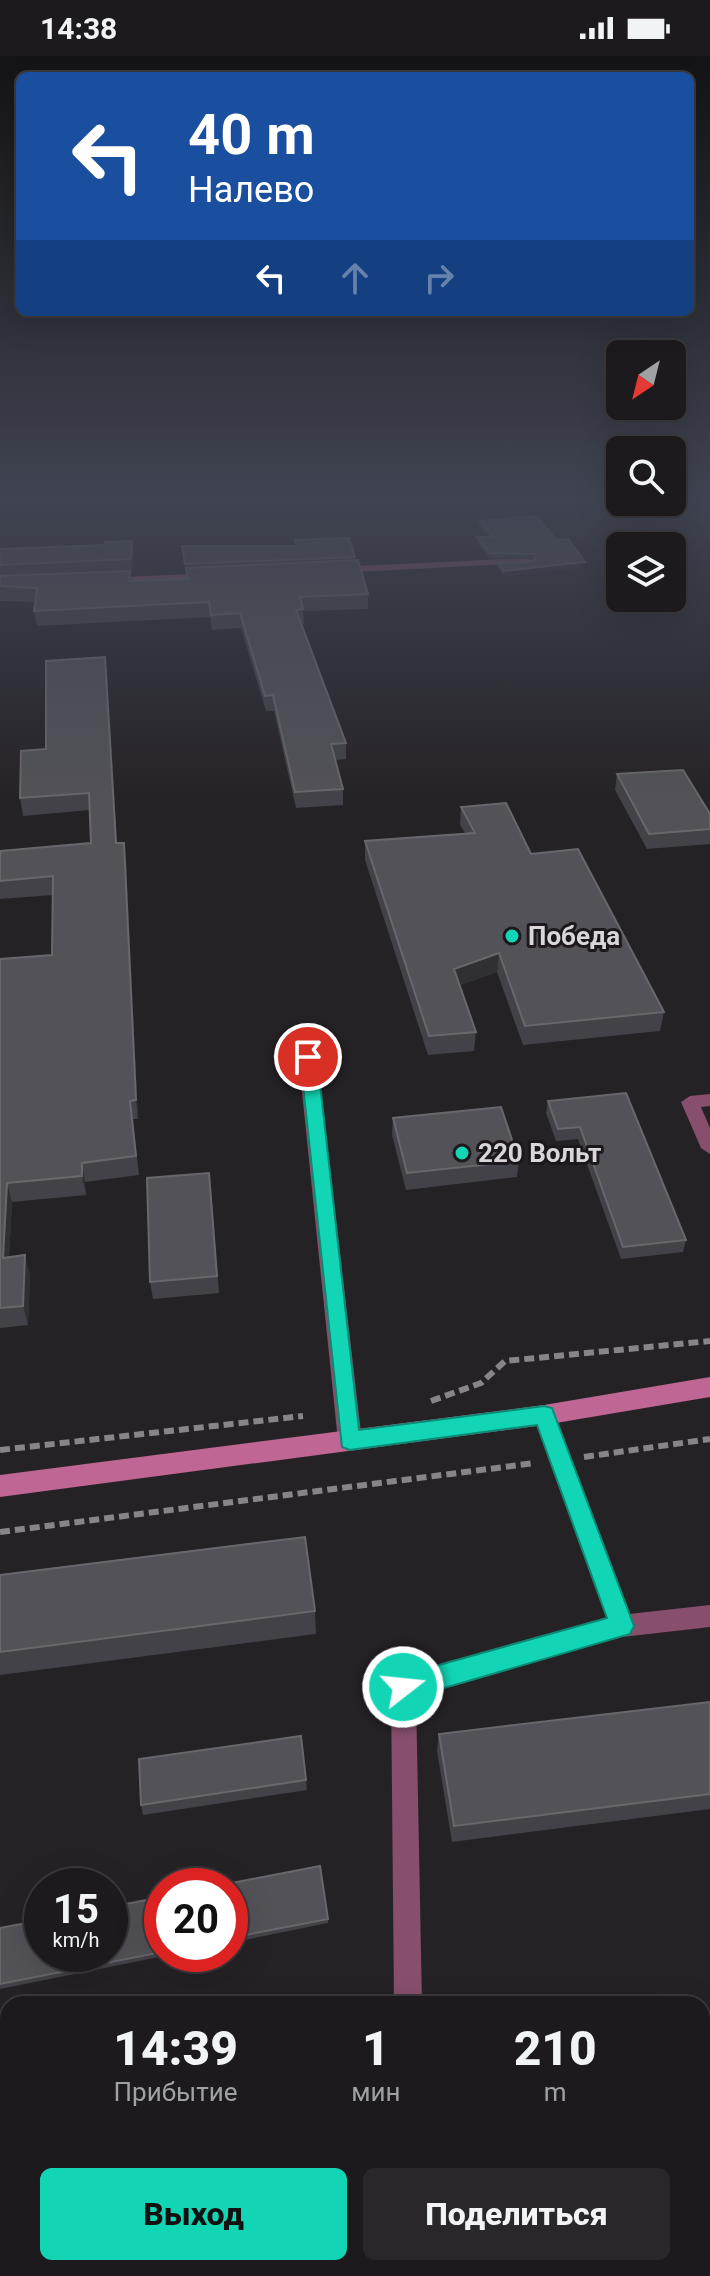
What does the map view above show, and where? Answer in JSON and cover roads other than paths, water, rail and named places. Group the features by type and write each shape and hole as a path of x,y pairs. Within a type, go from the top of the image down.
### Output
{"main road":[{"path":"0,1486 544,1415 710,1387"}],"street":[{"path":"282,1056 308,1057 350,1441"}],"lane":[{"path":"710,1100 690,1102 710,1148"},
{"path":"544,1415 622,1626"},
{"path":"408,1996 403,1687 622,1626 710,1616"}],"place":[{"name":"Победа","path":"512,936"},
{"name":"220 Вольт","path":"462,1153"}]}
